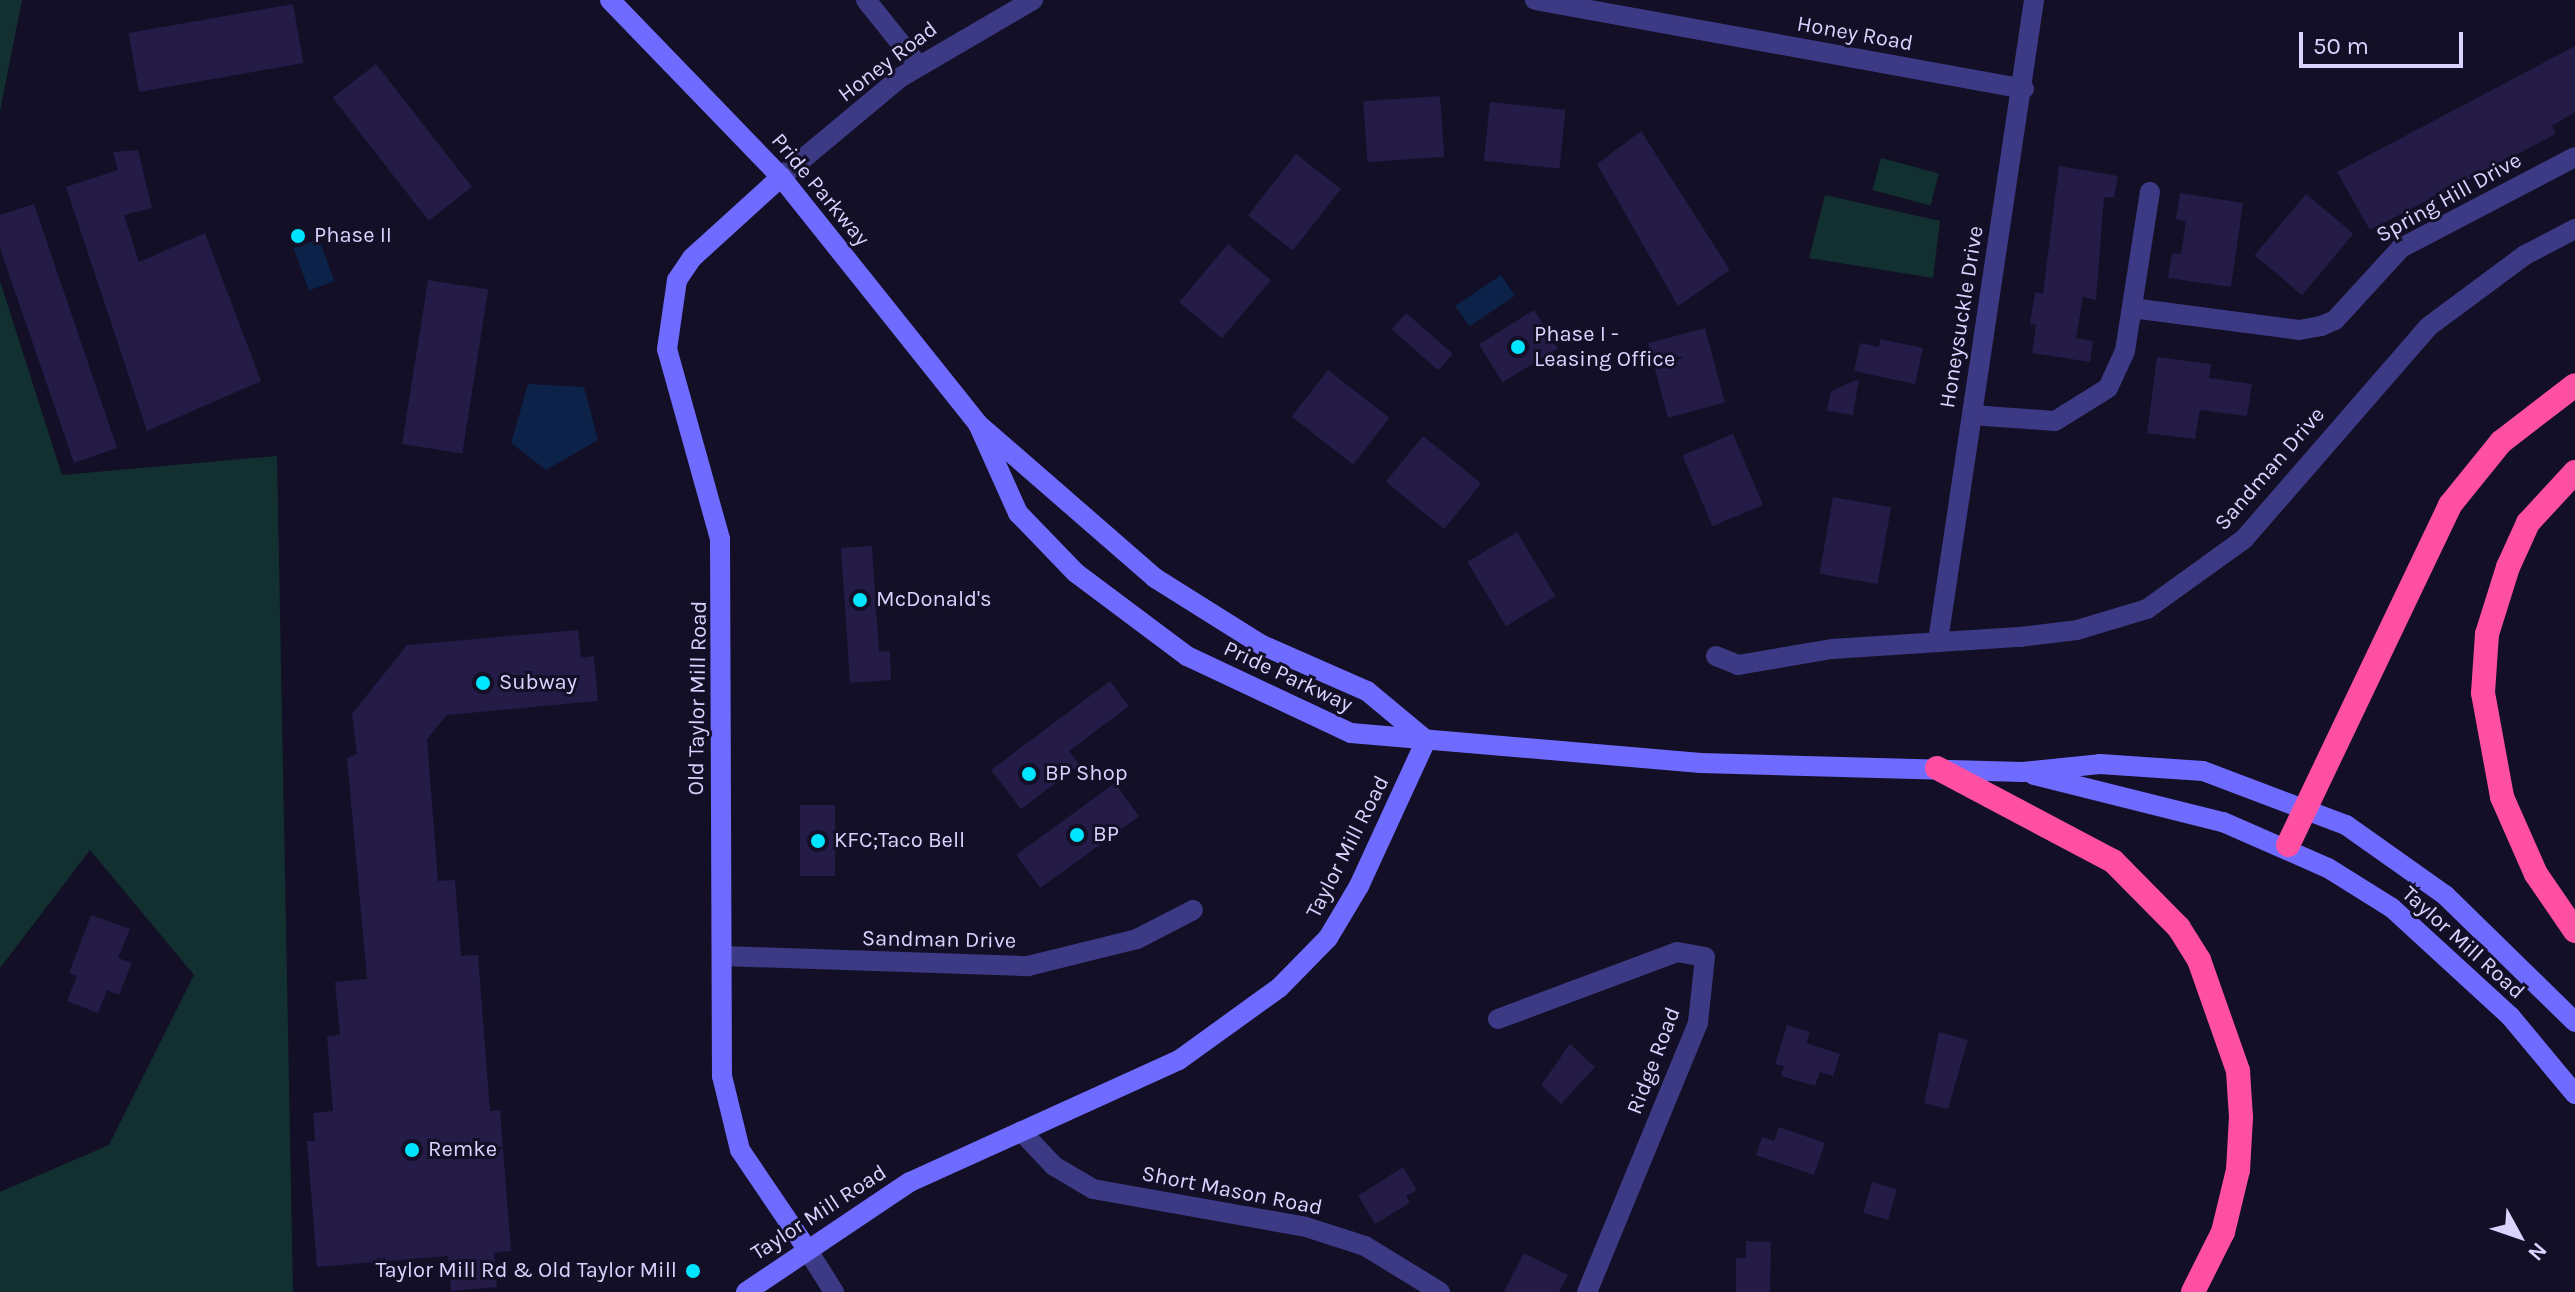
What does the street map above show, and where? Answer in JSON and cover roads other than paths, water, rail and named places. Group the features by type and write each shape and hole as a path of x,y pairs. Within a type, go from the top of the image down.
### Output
{"highway":[{"path":"2288,845 2450,505 2501,442 2575,385"},
{"path":"2575,472 2528,523 2508,567 2487,634 2483,693 2502,797 2536,874 2575,931"},
{"path":"1937,768 2113,861 2179,928 2199,960 2238,1071 2241,1117 2238,1170 2223,1232 2193,1292"}],"main road":[{"name":"Pride Parkway","path":"610,0 781,177 978,424 1155,578 1262,645 1367,691 1426,740"},
{"name":"Old Taylor Mill Road","path":"781,177 692,258 677,280 669,315 672,376 704,467 721,553 722,1076 728,1113 761,1187 807,1249"},
{"name":"Pride Parkway","path":"978,424 1018,513 1076,573 1132,619 1187,656 1294,711 1351,733 1426,740"},
{"name":"Taylor Mill Road","path":"746,1292 910,1182 1179,1060 1279,988 1328,938 1359,886 1426,740 1701,763 2023,772 2100,764 2203,771 2305,805 2346,825 2445,895 2575,1022"},
{"name":"Taylor Mill Road","path":"2023,772 2166,806 2288,845 2392,908 2510,1016 2575,1094"}],"street":[{"path":"866,0 918,65"},
{"name":"Honey Road","path":"781,177 918,65 1033,0"},
{"name":"Honey Road","path":"1535,0 2024,89"},
{"name":"Honeysuckle Drive","path":"1938,641 2024,89 2034,0"},
{"name":"Spring Hill Drive","path":"2132,308 2299,330 2321,326 2335,320 2401,248 2575,157"},
{"path":"1972,415 2055,421 2090,404 2118,374 2150,192"},
{"name":"Sandman Drive","path":"1716,656 1738,665 1938,641 2077,630 2147,609 2180,590 2267,515 2428,327 2525,255 2575,229"},
{"name":"Sandman Drive","path":"722,956 1005,968 1088,955 1193,910"},
{"name":"Ridge Road","path":"1498,1019 1677,952 1705,957 1698,1023 1587,1292"},
{"name":"Short Mason Road","path":"1021,1131 1054,1166 1093,1189 1306,1227 1365,1246 1440,1292"},
{"path":"807,1249 834,1292"}],"water":[{"path":"319,239 334,281 309,291 294,248"},
{"path":"1501,275 1515,296 1469,326 1455,306"},
{"path":"528,384 584,387 598,440 546,470 511,443"}],"place":[{"name":"Phase II","path":"298,236"},
{"name":"Phase I - Leasing Office","path":"1518,347"},
{"name":"McDonald's","path":"860,600"},
{"name":"Subway","path":"483,683"},
{"name":"BP Shop","path":"1029,774"},
{"name":"BP","path":"1077,835"},
{"name":"KFC;Taco Bell","path":"818,841"},
{"name":"Remke","path":"412,1150"},
{"name":"Taylor Mill Rd & Old Taylor Mill","path":"693,1271"}]}
